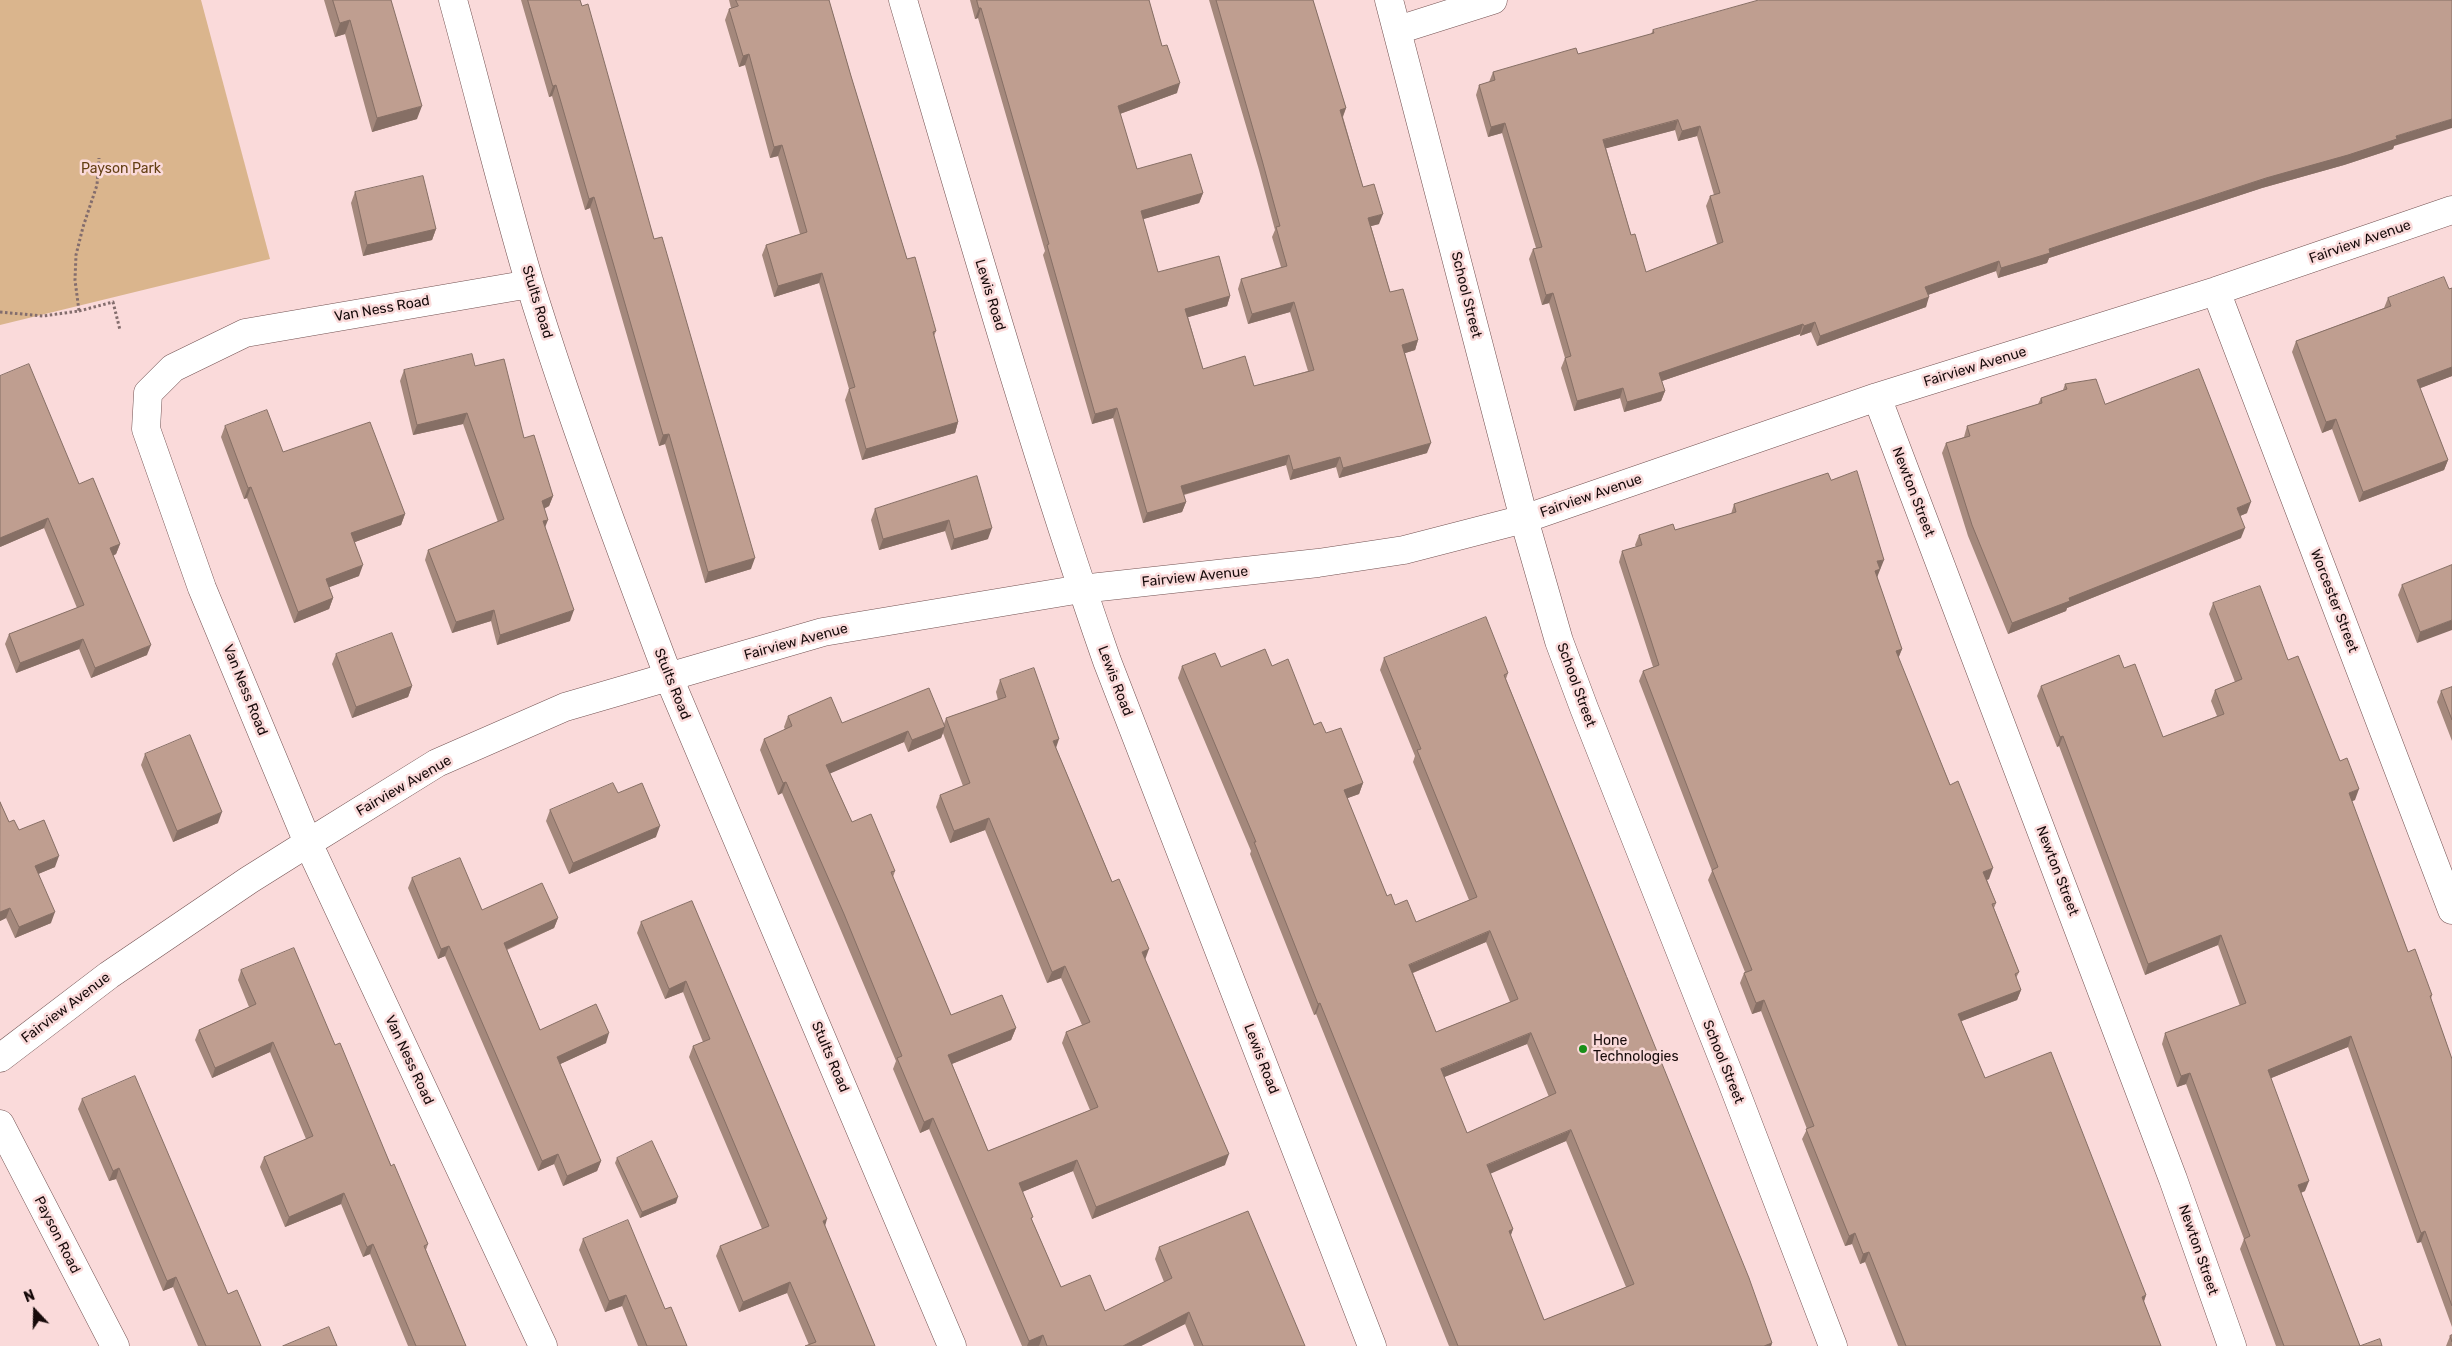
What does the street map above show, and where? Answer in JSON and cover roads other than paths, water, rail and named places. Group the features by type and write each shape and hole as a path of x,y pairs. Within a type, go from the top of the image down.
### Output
{"street":[{"name":"Stults Road","path":"453,0 530,284 578,430 669,678 952,1346"},
{"name":"Lewis Road","path":"902,0 988,290 1081,589 1107,661 1372,1346"},
{"name":"School Street","path":"1389,0 1524,519 1559,641 1833,1346"},
{"path":"1398,30 1493,0"},
{"name":"Fairview Avenue","path":"0,1058 109,976 249,880 308,843 437,763 565,707 823,632 1081,589 1318,564 1404,550 1524,519 1877,397 2216,291 2452,210"},
{"name":"Van Ness Road","path":"530,284 245,333 173,368 148,393 146,429 202,588 308,843 544,1346"},
{"name":"Worcester Street","path":"2216,291 2452,910"},
{"name":"Newton Street","path":"1877,397 2173,1178 2232,1346"},
{"name":"Payson Road","path":"0,1124 115,1346"}],"place":[{"name":"Hone Technologies","path":"1583,1049"}],"park label":[{"name":"Payson Park","path":"121,169"}]}
